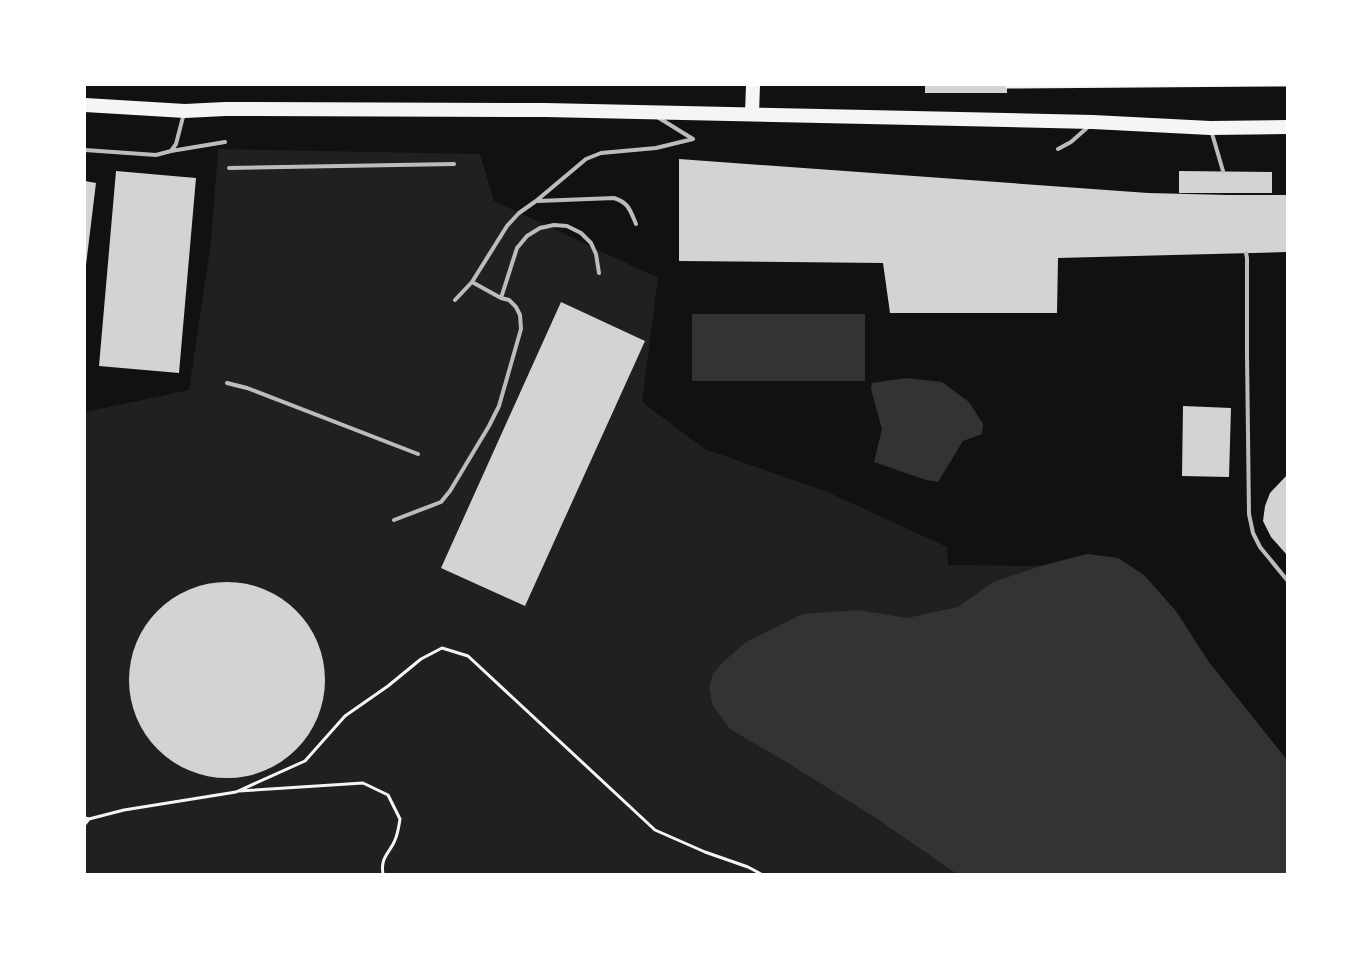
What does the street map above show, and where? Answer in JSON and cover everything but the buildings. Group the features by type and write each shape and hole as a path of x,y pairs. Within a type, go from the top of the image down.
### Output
{"highway":[{"path":"752,114 753,85"},
{"path":"85,105 185,110 456,109 650,112 1093,122 1210,128 1287,127"}],"lane":[{"path":"171,151 176,144 185,110"},
{"path":"455,300 472,282 508,226 519,213 586,159 601,152 656,148 693,139 650,112"},
{"path":"1058,149 1071,142 1093,122"},
{"path":"1210,128 1223,171"},
{"path":"85,150 156,155 225,142"},
{"path":"229,168 454,164"},
{"path":"536,201 614,198 628,205 636,224"},
{"path":"501,298 518,248 527,236 540,228 554,225 567,226 581,233 591,243 596,254 599,273"},
{"path":"1246,253 1249,514 1253,534 1260,547 1287,580"},
{"path":"394,520 441,502 450,491 499,406 520,329 520,316 516,307 509,300 501,298 472,282"},
{"path":"227,383 247,388 418,454"}],"path":[{"path":"1007,87 1287,85"},
{"path":"236,792 305,762 345,716 388,686 421,659 442,648 468,656 655,830 761,874"},
{"path":"85,824 87,818 124,810 236,792 363,783 388,795 400,819 395,841 388,851 382,866 383,874"}],"shaded area":[{"path":"218,149 480,154 494,201 658,278 642,402 705,449 825,491 947,547 948,565 1041,566 1087,554 1118,558 1144,575 1176,611 1208,661 1287,760 1287,874 85,874 85,412 189,390 211,242"},
{"path":"692,314 865,314 865,381 692,381"},
{"path":"906,378 942,382 969,402 983,424 982,434 963,441 938,482 926,480 874,462 882,429 871,389 872,383"},
{"path":"1087,554 1118,558 1144,575 1176,611 1208,661 1287,760 1287,874 957,874 876,818 730,729 712,704 709,687 713,674 721,664 746,642 803,614 858,610 907,618 958,607 993,582 1041,566"}]}
